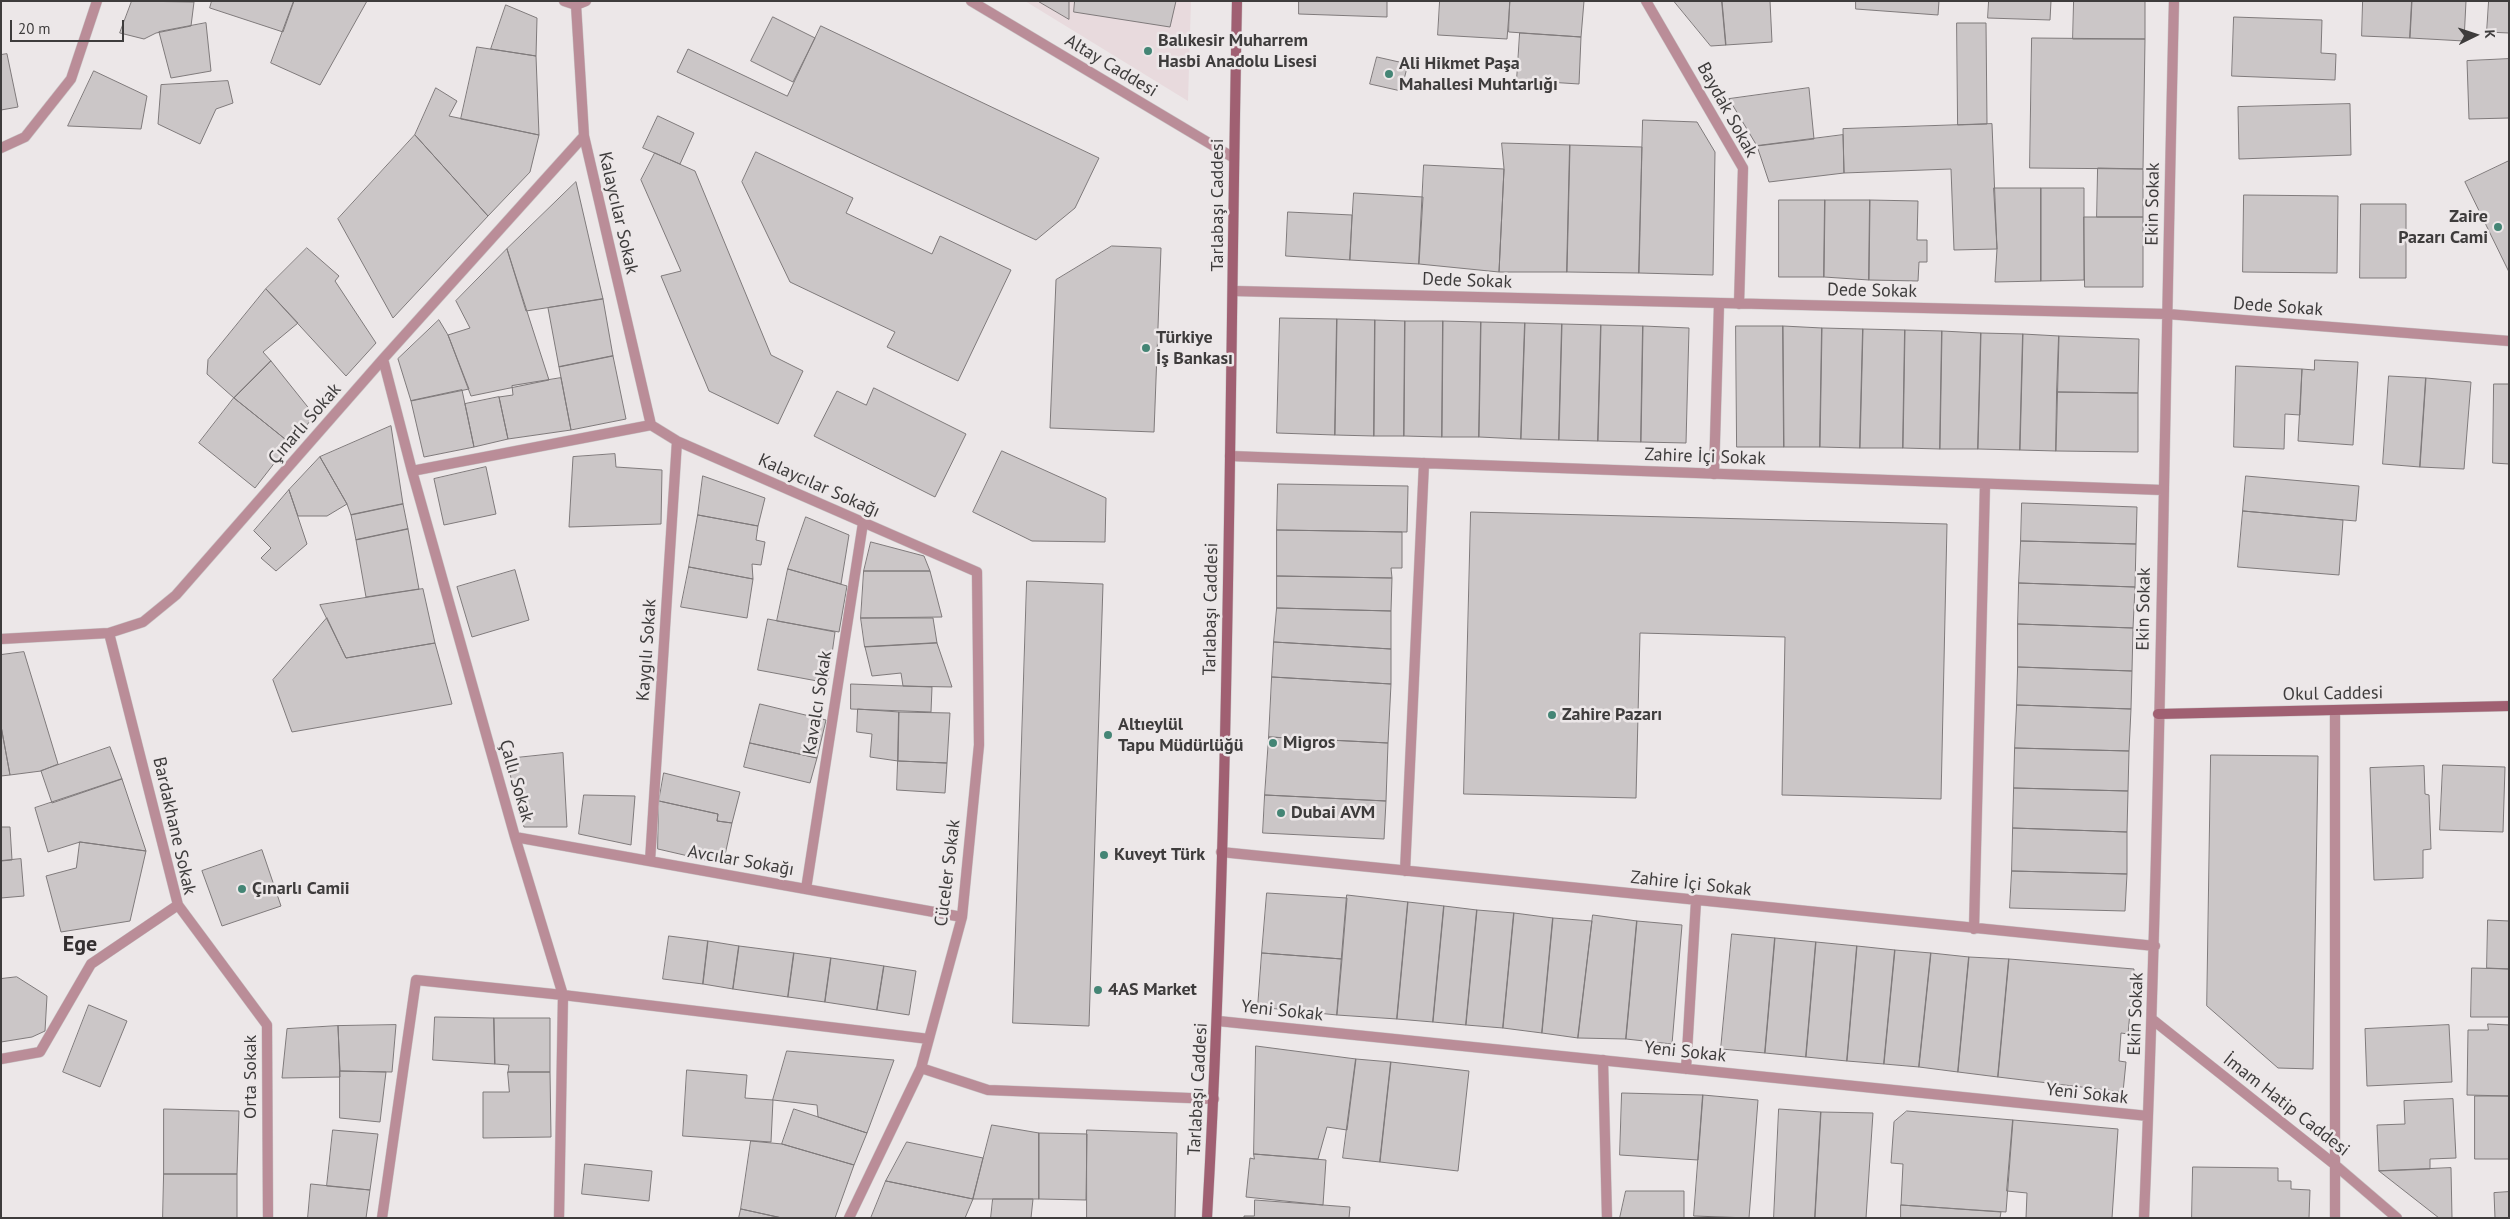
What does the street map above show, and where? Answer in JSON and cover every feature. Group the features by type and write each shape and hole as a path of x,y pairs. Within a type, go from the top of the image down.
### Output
{"main road":[{"name":"Tarlabaşı Caddesi","path":"1207,1218 1218,1021 1234,291 1237,1"},
{"name":"Okul Caddesi","path":"2158,714 2509,706"}],"street":[{"path":"1,148 25,137 71,79 97,1"},
{"path":"564,1 581,3"},
{"name":"Altay Caddesi","path":"970,1 1234,158"},
{"name":"Baydak Sokak","path":"1646,1 1742,168 1739,304"},
{"name":"Ekin Sokak","path":"2144,1218 2155,946 2162,490 2174,1"},
{"name":"Kalaycılar Sokak","path":"581,3 584,136 651,425"},
{"name":"Çınarlı Sokak","path":"1,638 109,632 143,622 176,595 383,359 584,136"},
{"name":"Dede Sokak","path":"1234,291 2167,314 2509,341"},
{"path":"1714,474 1719,304"},
{"name":"Çallı Sokak","path":"383,359 412,471 515,837 562,995 559,1218"},
{"path":"412,471 651,425"},
{"name":"Kalaycılar Sokağı","path":"651,425 677,442 977,572"},
{"name":"Kaygılı Sokak","path":"650,861 677,442"},
{"name":"Zahire İçi Sokak","path":"1230,456 2162,490"},
{"path":"1405,871 1424,463"},
{"path":"1974,929 1985,484"},
{"name":"Kavalcı Sokak","path":"806,889 863,522"},
{"name":"Cüceler Sokak","path":"849,1218 921,1068 962,917 979,745 977,572"},
{"name":"Bardakhane Sokak","path":"1,1059 40,1052 91,964 178,904 109,632"},
{"path":"2335,711 2335,1218"},
{"name":"Avcılar Sokağı","path":"515,837 962,917"},
{"name":"Zahire İçi Sokak","path":"1221,852 2155,946"},
{"path":"1686,1068 1696,901"},
{"name":"Orta Sokak","path":"178,904 267,1025 268,1218"},
{"path":"382,1218 416,980 562,995 929,1039"},
{"name":"İmam Hatip Caddesi","path":"2153,1020 2334,1164 2396,1218"},
{"name":"Yeni Sokak","path":"1218,1021 2148,1116"},
{"path":"1603,1060 1607,1218"},
{"path":"921,1068 988,1090 1214,1099"}],"shaded area":[{"name":"Balıkesir Muharrem Hasbi Anadolu Lisesi","path":"1025,1 1191,1 1188,101"}],"building":[{"path":"132,1 194,2 191,26 156,33 144,39 120,33"},
{"path":"212,1 294,1 283,32 210,8"},
{"path":"294,1 367,1 320,85 271,63"},
{"path":"1038,1 1069,1 1069,19"},
{"path":"1075,1 1176,1 1170,27 1074,12"},
{"path":"1299,1 1387,1 1387,17 1299,14"},
{"path":"1440,1 1510,1 1507,39 1438,35"},
{"path":"1510,1 1584,1 1581,37 1509,32"},
{"path":"1674,1 1722,1 1726,45 1711,46"},
{"path":"1722,1 1770,1 1772,42 1726,45"},
{"path":"1856,1 1939,1 1938,15 1856,9"},
{"path":"1989,1 2051,1 2050,20 1988,18"},
{"path":"2074,1 2145,1 2145,39 2073,39"},
{"path":"2363,1 2412,1 2410,38 2362,36"},
{"path":"2412,1 2466,1 2464,41 2410,38"},
{"path":"2489,1 2509,1 2509,33 2487,32"},
{"path":"506,5 537,18 536,56 491,49"},
{"path":"773,17 815,38 793,82 751,61"},
{"path":"2234,17 2322,20 2321,53 2336,54 2335,80 2232,76"},
{"path":"206,23 211,71 171,78 159,32"},
{"path":"1957,23 1986,23 1987,124 1958,125"},
{"path":"821,26 1099,158 1075,208 1036,240 677,72 688,49 787,96"},
{"path":"1520,33 1581,37 1579,84 1517,80"},
{"path":"2032,38 2145,39 2143,169 2030,168"},
{"path":"477,47 536,56 539,135 461,119"},
{"path":"7,54 18,107 1,110 1,55"},
{"name":"Ali Hikmet Paşa Mahallesi Muhtarlığı","path":"1377,57 1408,64 1401,91 1370,84"},
{"path":"2509,59 2509,118 2469,119 2467,61"},
{"path":"94,71 147,96 141,129 68,126"},
{"path":"228,81 233,103 216,109 200,144 158,124 161,85"},
{"path":"436,88 457,101 449,116 539,135 530,172 488,216 415,135"},
{"path":"1809,88 1814,139 1757,146 1729,99"},
{"path":"2350,104 2351,155 2239,159 2238,107"},
{"path":"658,116 694,133 680,164 643,148"},
{"path":"1643,120 1697,122 1715,152 1713,275 1639,273"},
{"path":"1992,124 1997,249 1954,250 1951,169 1844,173 1843,129"},
{"path":"415,135 488,216 393,318 338,219"},
{"path":"1843,135 1844,173 1769,182 1757,146"},
{"path":"1502,143 1570,145 1567,272 1499,272 1504,169"},
{"path":"1570,145 1642,147 1639,273 1567,272"},
{"path":"756,152 853,198 846,213 932,254 940,236 1011,270 958,381 887,347 895,332 790,282 742,182"},
{"path":"655,153 695,171 771,355 803,371 778,424 709,391 661,276 681,271 641,180"},
{"name":"Zaire Pazarı Cami","path":"2509,161 2509,272 2465,182"},
{"path":"1424,165 1504,169 1499,272 1419,264"},
{"path":"2098,168 2143,169 2143,217 2097,217"},
{"path":"576,182 603,299 526,311 507,249"},
{"path":"1994,188 2041,188 2041,281 1995,282 1997,249"},
{"path":"2041,188 2084,188 2084,280 2041,281"},
{"path":"1354,193 1423,197 1419,264 1350,260"},
{"path":"2244,195 2338,196 2337,273 2243,272"},
{"path":"1779,200 1825,200 1824,277 1779,277"},
{"path":"1825,200 1870,200 1869,280 1824,277"},
{"path":"1870,200 1918,201 1917,240 1927,240 1927,262 1919,262 1918,281 1869,280"},
{"path":"2361,204 2406,204 2406,278 2360,278"},
{"path":"1288,212 1352,215 1350,260 1286,256"},
{"path":"2084,217 2143,217 2143,287 2085,287"},
{"path":"1112,246 1161,248 1154,432 1050,428 1056,280"},
{"path":"307,248 339,276 335,281 376,343 346,376 266,289"},
{"path":"507,249 549,380 471,396 448,335 470,328 456,301"},
{"path":"266,289 298,323 263,352 271,361 234,398 207,374 208,360"},
{"path":"603,299 613,356 559,367 548,308"},
{"path":"1280,318 1337,319 1335,435 1277,433"},
{"path":"1337,319 1375,320 1374,436 1335,435"},
{"path":"439,320 448,335 469,389 411,401 398,359"},
{"path":"1375,320 1405,321 1404,436 1374,436"},
{"path":"1405,321 1443,321 1442,437 1404,436"},
{"path":"1443,321 1481,322 1479,437 1442,437"},
{"path":"1481,322 1525,323 1521,439 1479,437"},
{"path":"1525,323 1562,324 1559,440 1521,439"},
{"path":"1562,324 1601,325 1598,441 1559,440"},
{"path":"1601,325 1643,326 1641,442 1598,441"},
{"path":"1643,326 1689,328 1686,443 1641,442"},
{"path":"1736,326 1783,326 1784,447 1737,447"},
{"path":"1783,326 1822,328 1820,447 1784,447"},
{"path":"1822,328 1863,329 1860,448 1820,447"},
{"path":"1863,329 1905,330 1903,448 1860,448"},
{"path":"1905,330 1942,331 1940,449 1903,448"},
{"path":"1942,331 1981,333 1978,449 1940,449"},
{"path":"1981,333 2023,334 2020,450 1978,449"},
{"path":"2023,334 2059,336 2056,451 2020,450"},
{"path":"2059,336 2139,339 2138,393 2057,392"},
{"path":"613,356 626,419 571,430 559,367"},
{"path":"2315,360 2358,362 2353,445 2298,441 2302,369 2314,370"},
{"path":"271,361 315,416 290,443 234,398"},
{"path":"2236,366 2302,369 2300,415 2285,414 2284,449 2234,447"},
{"path":"2389,376 2426,378 2420,467 2383,464"},
{"path":"561,378 571,430 508,439 499,397 513,395 512,386"},
{"path":"2426,378 2471,382 2464,469 2420,467"},
{"path":"2494,384 2509,384 2509,464 2493,463"},
{"path":"874,388 966,434 935,497 814,436 837,391 866,405"},
{"path":"462,390 474,447 424,457 411,401"},
{"path":"2057,392 2138,393 2138,452 2056,451"},
{"path":"499,397 508,439 474,447 465,404"},
{"path":"234,398 290,443 255,488 199,443"},
{"path":"391,426 403,504 351,515 347,504 320,457"},
{"path":"1002,451 1106,498 1105,542 1032,541 973,512"},
{"path":"615,454 616,467 662,470 661,524 569,527 573,457"},
{"path":"320,457 347,504 327,516 298,516 289,490"},
{"path":"486,467 496,514 444,525 434,479"},
{"path":"703,476 765,498 758,526 698,515"},
{"path":"2246,476 2359,486 2356,521 2243,511"},
{"path":"1278,484 1408,486 1407,532 1277,530"},
{"path":"289,490 307,544 276,571 261,558 271,548 254,531"},
{"path":"2022,503 2137,507 2136,544 2021,541"},
{"path":"403,504 408,529 356,540 351,515"},
{"path":"2243,511 2343,520 2339,575 2238,567"},
{"name":"Zahire Pazarı","path":"1471,512 1947,524 1941,799 1782,795 1785,637 1640,633 1636,798 1464,794"},
{"path":"698,515 758,526 756,540 765,542 761,565 752,564 753,579 689,567"},
{"path":"806,517 849,535 841,584 788,569"},
{"path":"408,529 419,589 366,597 356,540"},
{"path":"1277,530 1402,532 1402,568 1391,568 1392,578 1277,576"},
{"path":"2021,541 2136,544 2135,587 2019,583"},
{"path":"871,542 924,556 930,571 864,571"},
{"path":"689,567 753,579 747,618 681,607"},
{"path":"788,569 847,586 839,632 777,621"},
{"path":"515,570 529,620 472,637 457,587"},
{"path":"864,571 930,571 942,617 861,618"},
{"path":"1277,576 1392,578 1391,611 1277,608"},
{"path":"1027,581 1103,584 1089,1026 1013,1023"},
{"path":"2019,583 2135,587 2133,628 2018,624"},
{"path":"423,589 435,643 346,658 320,605"},
{"path":"1277,608 1391,611 1391,649 1274,642"},
{"path":"327,618 346,658 435,643 452,704 292,732 273,680"},
{"path":"861,618 933,618 937,643 865,647"},
{"path":"768,619 835,632 828,683 758,670"},
{"path":"2018,624 2133,628 2132,671 2018,667"},
{"path":"1274,642 1391,649 1391,684 1272,677"},
{"path":"937,643 952,687 903,686 901,673 872,676 865,647"},
{"path":"24,652 58,764 41,771 10,775 1,726 1,655"},
{"path":"2018,667 2132,671 2131,709 2017,705"},
{"path":"1272,677 1391,684 1388,743 1269,737"},
{"path":"851,684 932,687 931,712 851,709"},
{"path":"760,704 826,720 817,758 750,743"},
{"path":"2017,705 2131,709 2129,751 2015,748"},
{"path":"858,709 899,712 898,761 870,757 872,734 857,732"},
{"path":"899,712 950,713 947,763 898,761"},
{"path":"1,726 10,775 1,776"},
{"path":"1269,737 1388,743 1386,801 1265,795"},
{"path":"750,743 817,758 810,783 744,767"},
{"path":"110,747 122,779 52,803 41,771"},
{"path":"2015,748 2129,751 2128,791 2014,788"},
{"path":"563,753 567,827 524,827 506,759"},
{"path":"2211,755 2318,756 2313,1069 2278,1068 2207,1006"},
{"path":"898,761 947,763 945,793 897,790"},
{"path":"2443,765 2505,767 2503,832 2440,830"},
{"path":"2424,766 2425,794 2429,795 2431,849 2423,850 2423,878 2374,880 2370,768"},
{"path":"664,773 740,792 732,823 717,821 718,814 659,801"},
{"path":"122,779 146,851 80,842 48,852 35,808"},
{"path":"2014,788 2128,791 2127,832 2013,828"},
{"path":"584,795 635,796 631,845 579,834"},
{"path":"1265,795 1386,801 1384,839 1263,833"},
{"path":"659,801 718,814 717,821 732,823 723,864 658,849"},
{"path":"1,827 10,827 12,860 1,861"},
{"path":"2013,828 2127,832 2127,874 2012,871"},
{"path":"80,842 146,851 130,921 61,932 46,876 76,868"},
{"name":"Çınarlı Camii","path":"262,850 281,906 222,926 202,871"},
{"path":"21,859 24,896 1,898 1,861"},
{"path":"2012,871 2127,874 2125,911 2010,908"},
{"path":"1267,893 1347,898 1342,959 1262,953"},
{"path":"1347,895 1408,902 1397,1019 1337,1015"},
{"path":"1408,902 1444,906 1433,1022 1397,1019"},
{"path":"1444,906 1477,910 1466,1025 1433,1022"},
{"path":"1477,910 1514,913 1503,1028 1466,1025"},
{"path":"1514,913 1553,918 1542,1033 1503,1028"},
{"path":"1593,915 1637,921 1626,1039 1578,1038"},
{"path":"1553,918 1592,921 1578,1038 1542,1033"},
{"path":"2488,920 2509,921 2509,969 2487,968"},
{"path":"1637,921 1682,925 1672,1044 1626,1039"},
{"path":"1732,934 1775,938 1765,1053 1721,1049"},
{"path":"669,936 708,941 703,984 663,979"},
{"path":"1775,938 1816,942 1806,1057 1765,1053"},
{"path":"708,941 739,946 733,989 703,984"},
{"path":"1816,942 1857,946 1847,1061 1806,1057"},
{"path":"739,946 794,953 788,997 733,989"},
{"path":"1857,946 1895,950 1884,1064 1847,1061"},
{"path":"1895,950 1931,953 1919,1067 1884,1064"},
{"path":"794,953 831,958 825,1002 788,997"},
{"path":"1262,953 1342,959 1337,1015 1258,1007"},
{"path":"1931,953 1969,957 1958,1072 1919,1067"},
{"path":"1969,957 2009,959 1998,1077 1958,1072"},
{"path":"831,958 884,966 877,1010 825,1002"},
{"path":"2009,959 2134,969 2128,1034 2121,1033 2119,1061 2126,1062 2123,1092 1998,1077"},
{"path":"884,966 916,971 909,1015 877,1010"},
{"path":"2472,968 2509,969 2509,1017 2471,1017"},
{"path":"17,977 47,996 45,1031 32,1037 1,1042 1,979"},
{"path":"89,1005 127,1021 100,1087 63,1072"},
{"path":"435,1017 494,1018 495,1064 433,1060"},
{"path":"494,1018 550,1018 550,1072 508,1072 509,1065 495,1064"},
{"path":"2488,1024 2509,1025 2509,1096 2467,1095 2468,1030 2488,1030"},
{"path":"396,1025 392,1072 340,1071 338,1026"},
{"path":"2449,1025 2452,1082 2367,1086 2365,1029"},
{"path":"338,1026 340,1077 282,1078 287,1029"},
{"path":"1256,1046 1356,1059 1347,1130 1327,1127 1318,1159 1254,1154"},
{"path":"787,1051 894,1060 867,1133 818,1117 817,1105 773,1100"},
{"path":"1356,1059 1391,1062 1380,1162 1343,1158"},
{"path":"1391,1062 1469,1071 1458,1171 1380,1162"},
{"path":"687,1070 747,1075 745,1098 773,1100 771,1142 683,1136"},
{"path":"340,1071 386,1072 380,1122 340,1118"},
{"path":"508,1072 550,1072 551,1137 483,1138 483,1092 509,1092"},
{"path":"1622,1093 1703,1095 1698,1160 1620,1155"},
{"path":"1703,1095 1758,1100 1749,1218 1694,1216"},
{"path":"2475,1096 2509,1096 2509,1159 2475,1159"},
{"path":"2453,1099 2456,1158 2430,1159 2430,1169 2379,1171 2377,1125 2405,1124 2404,1101"},
{"path":"164,1109 239,1111 237,1174 164,1174"},
{"path":"794,1109 867,1133 854,1165 782,1144"},
{"path":"1779,1109 1821,1112 1815,1218 1774,1218"},
{"path":"1907,1111 2013,1120 2006,1212 1901,1205 1903,1164 1891,1163 1894,1122"},
{"path":"1821,1112 1873,1113 1866,1218 1815,1218"},
{"path":"2013,1120 2118,1129 2112,1218 2026,1218 2027,1193 2007,1191"},
{"path":"992,1125 1039,1133 1039,1199 973,1199"},
{"path":"333,1130 378,1134 370,1190 327,1186"},
{"path":"1087,1130 1177,1133 1175,1218 1087,1218"},
{"path":"1039,1133 1087,1134 1086,1200 1039,1199"},
{"path":"751,1141 782,1144 854,1165 835,1218 782,1218 741,1209"},
{"path":"907,1142 983,1158 973,1199 886,1181"},
{"path":"1254,1154 1326,1160 1323,1205 1246,1197 1250,1158 1254,1159"},
{"path":"585,1164 652,1171 649,1201 582,1194"},
{"path":"2193,1167 2278,1168 2278,1181 2291,1181 2291,1189 2310,1190 2309,1218 2192,1218"},
{"path":"2451,1168 2452,1218 2439,1218 2379,1171"},
{"path":"164,1174 237,1174 237,1218 163,1218"},
{"path":"886,1181 973,1199 965,1218 871,1218"},
{"path":"311,1184 370,1190 366,1218 308,1218"},
{"path":"1626,1191 1684,1191 1684,1218 1620,1218"},
{"path":"2509,1192 2509,1218 2495,1218 2494,1193"},
{"path":"993,1199 1033,1199 1031,1218 991,1218"},
{"path":"1255,1200 1350,1207 1349,1218 1244,1218 1244,1216 1254,1216"},
{"path":"1901,1205 2001,1212 2000,1218 1901,1218"},
{"path":"741,1209 782,1218 739,1218"}],"place":[{"name":"Balıkesir Muharrem Hasbi Anadolu Lisesi","path":"1148,51"},
{"name":"Ali Hikmet Paşa Mahallesi Muhtarlığı","path":"1389,74"},
{"name":"Zaire Pazarı Cami","path":"2498,227"},
{"name":"Türkiye İş Bankası","path":"1146,348"},
{"name":"Zahire Pazarı","path":"1552,715"},
{"name":"Altıeylül Tapu Müdürlüğü","path":"1108,735"},
{"name":"Migros","path":"1273,743"},
{"name":"Dubai AVM","path":"1281,813"},
{"name":"Kuveyt Türk","path":"1104,855"},
{"name":"Çınarlı Camii","path":"242,889"},
{"name":"4AS Market","path":"1098,990"}],"district":[{"name":"Ege","path":"80,945"}]}
